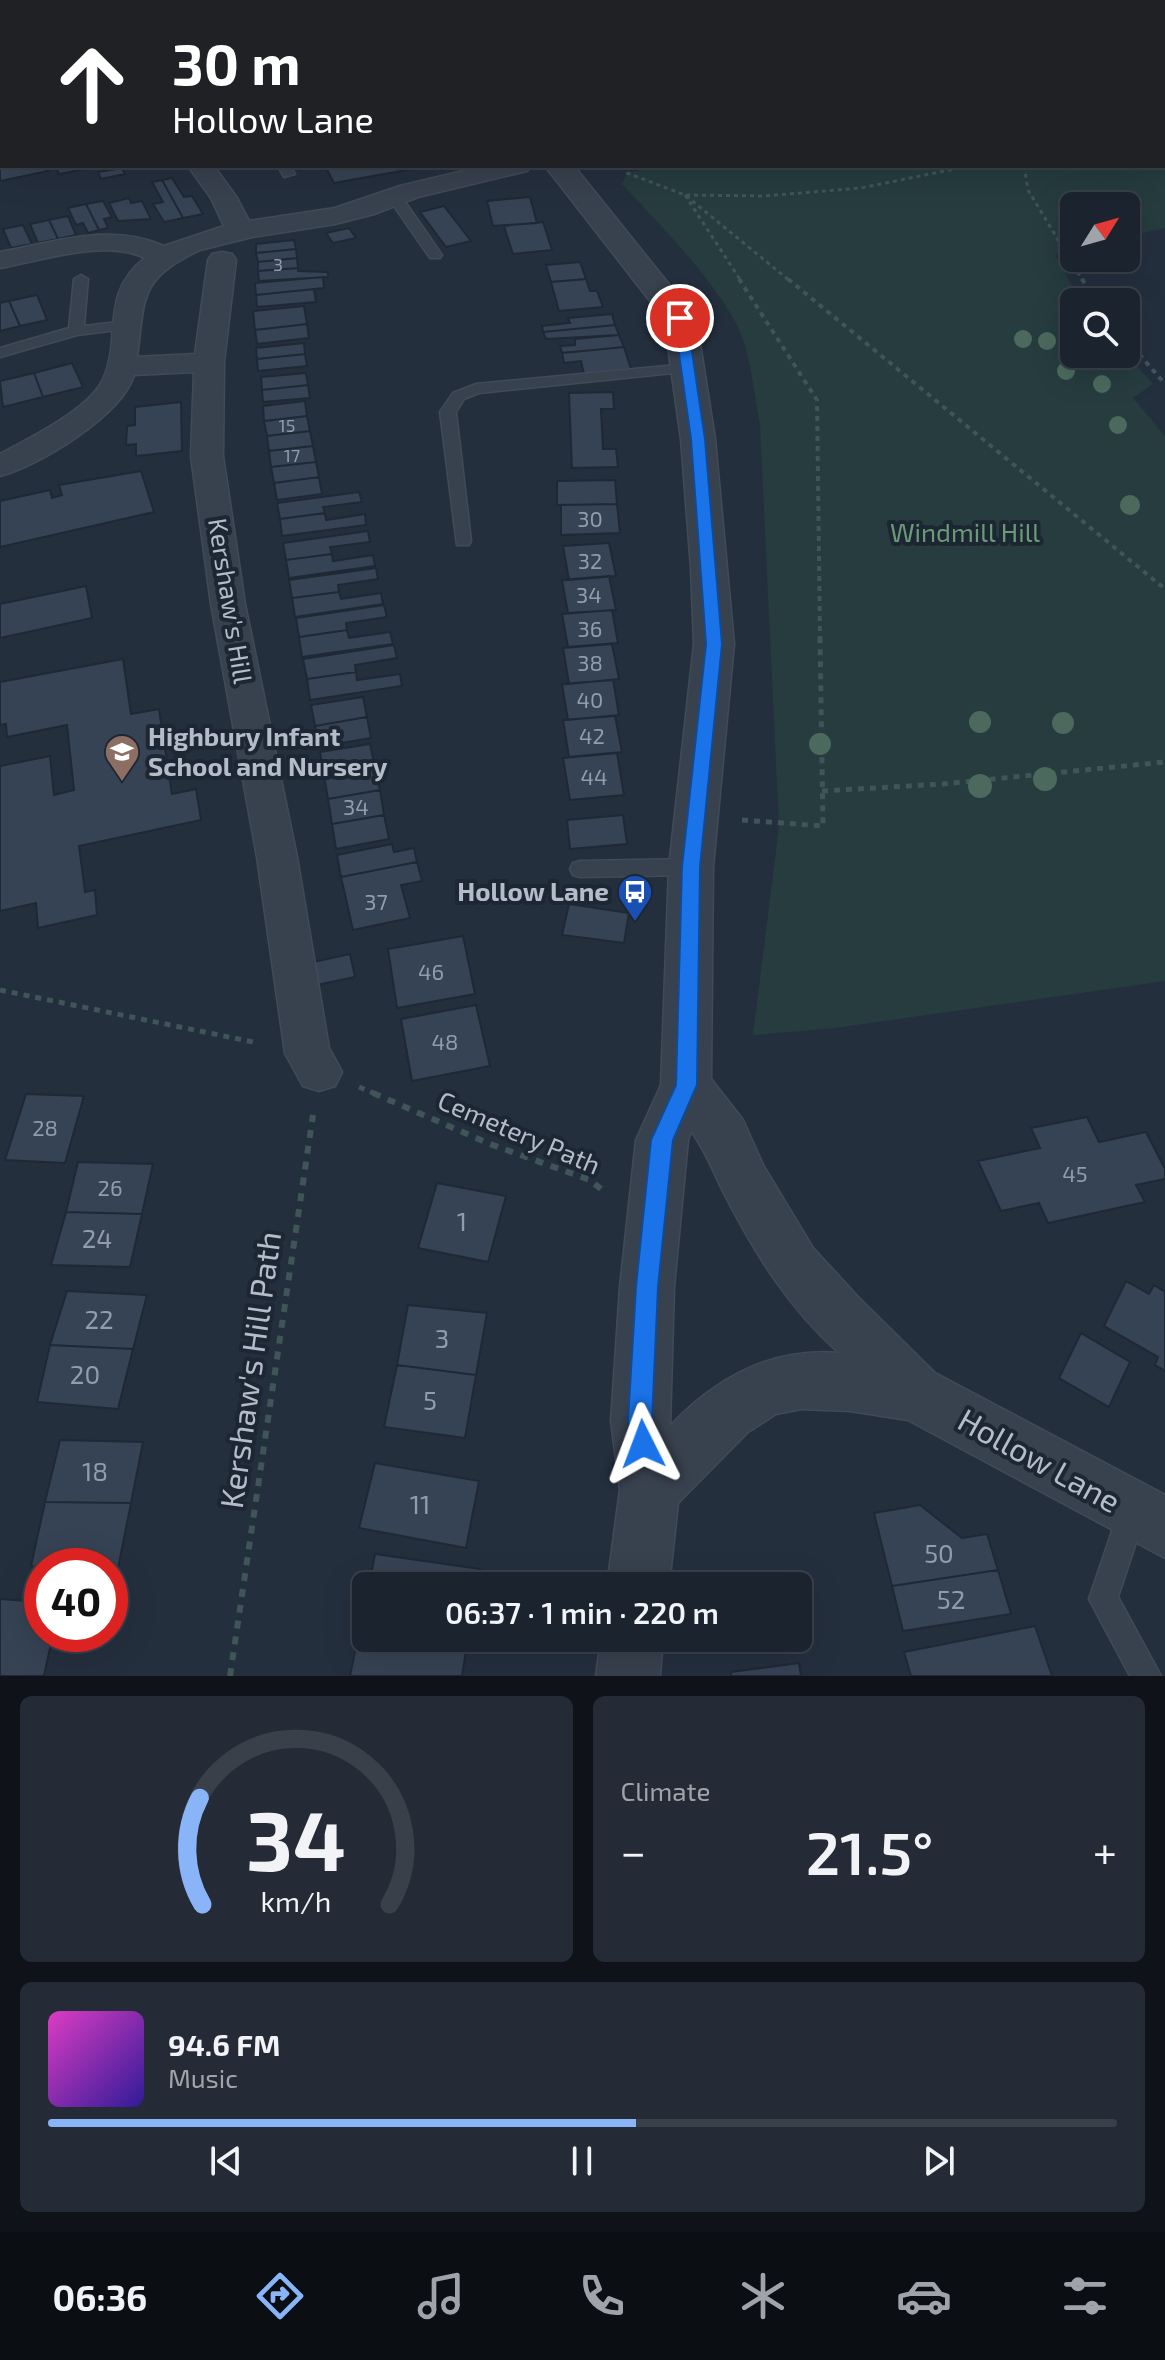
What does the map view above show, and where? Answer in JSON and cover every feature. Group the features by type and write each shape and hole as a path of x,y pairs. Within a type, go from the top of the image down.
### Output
{"street":[{"path":"202,168 224,198 241,233"},
{"path":"0,466 82,415 103,400 116,385 132,292 139,281 165,257 193,244 361,210 394,196 510,168"},
{"path":"561,168 680,318 699,453 714,644 691,867 686,1085 631,1210 640,1421 650,1490 640,1572"},
{"path":"0,260 111,240 137,244 165,257"},
{"name":"Kershaw's Hill","path":"222,260 209,362 207,456 228,604 313,1062"},
{"path":"121,367 209,362"},
{"name":"Hollow Lane","path":"686,1085 725,1136 743,1179 794,1266 838,1316 915,1393 1149,1520"},
{"name":"Hollow Lane","path":"650,1490 720,1419 752,1395 773,1387 820,1381 915,1393"},
{"path":"628,1676 631,1652"}],"lane":[{"path":"394,196 435,255"},
{"path":"76,331 81,279"},
{"path":"0,353 76,331 127,325"},
{"path":"463,541 448,412 458,396 476,389 687,368"},
{"path":"580,869 691,867"},
{"path":"1146,1676 1103,1599 1149,1520"}],"path":[{"path":"623,168 627,173 685,195 1165,589"},
{"path":"685,195 764,196 861,188 959,168"},
{"path":"1024,168 1028,190 1087,288"},
{"path":"685,195 817,400 823,826 781,823"},
{"path":"1140,355 1165,384"},
{"path":"822,791 943,784 1165,762"},
{"name":"Cemetery Path","path":"0,990 313,1062 490,1144 590,1180 631,1210"},
{"name":"Kershaw's Hill Path","path":"230,1676 313,1062"}],"green space":[{"name":"Windmill Hill","path":"653,168 1165,168 1165,228 1140,234 1140,192 1060,192 1060,254 1055,255 1060,272 1064,272 1073,288 1060,288 1060,368 1139,368 1153,384 1133,398 1165,436 1165,981 835,1028 753,1035 779,827 760,425 748,356 732,315 688,256 622,184 627,173"}],"building":[{"path":"0,168 47,168 48,171 0,181"},
{"path":"56,168 90,168 59,174"},
{"path":"122,168 125,174 101,179 98,172"},
{"path":"326,168 418,168 334,183"},
{"path":"172,178 184,197 192,196 203,214 183,218 162,180"},
{"path":"162,180 183,218 164,222 153,204 163,202 152,182"},
{"path":"530,197 537,223 493,226 487,201"},
{"path":"129,198 131,203 142,201 151,219 118,221 109,203"},
{"path":"103,201 112,217 104,219 108,228 99,230 86,204"},
{"path":"86,204 99,230 88,233 83,223 76,225 68,208"},
{"path":"444,206 471,241 446,247 420,212"},
{"path":"68,216 76,235 58,239 49,220"},
{"path":"49,220 58,239 38,243 30,224"},
{"path":"543,222 552,250 513,254 504,226"},
{"path":"23,225 32,244 11,248 3,229"},
{"path":"349,228 356,238 333,243 326,233"},
{"path":"294,240 296,249 256,253 256,244"},
{"path":"296,249 297,258 258,262 256,253"},
{"path":"297,258 298,268 258,271 258,262"},
{"path":"580,262 586,279 551,282 546,265"},
{"path":"298,268 298,271 328,272 328,277 259,281 258,271"},
{"path":"323,277 324,288 256,295 255,283"},
{"path":"586,279 590,291 597,291 603,307 559,311 551,282"},
{"path":"314,289 316,302 257,307 256,295"},
{"path":"37,295 47,320 20,326 9,301"},
{"path":"9,301 20,326 0,331 0,303"},
{"path":"304,306 307,324 255,330 253,311"},
{"path":"612,314 615,325 543,332 542,326 570,323 568,318"},
{"path":"307,324 309,338 257,344 255,330"},
{"path":"615,325 619,335 546,339 543,332"},
{"path":"619,335 624,347 562,353 560,346 575,345 575,339"},
{"path":"304,343 305,354 257,359 256,348"},
{"path":"624,347 631,369 584,374 581,361 564,363 562,353"},
{"path":"305,354 307,366 258,371 257,359"},
{"path":"72,363 83,387 43,397 34,373"},
{"path":"34,373 43,397 3,407 0,381"},
{"path":"306,373 308,385 262,390 261,377"},
{"path":"308,385 310,398 263,402 262,390"},
{"path":"613,392 614,409 601,409 603,449 616,449 618,467 572,468 569,393"},
{"path":"305,401 307,416 264,421 263,406"},
{"path":"181,402 182,451 136,456 136,444 126,445 127,426 135,425 135,407"},
{"path":"307,416 310,431 267,436 264,421"},
{"path":"310,431 313,446 269,451 267,436"},
{"path":"313,446 316,462 271,467 269,451"},
{"path":"316,462 319,477 274,483 271,467"},
{"path":"141,471 154,512 0,547 0,501 50,490 52,498 62,495 59,485"},
{"path":"319,477 322,494 277,500 274,483"},
{"path":"615,480 617,504 557,505 557,481"},
{"path":"359,492 362,502 323,507 325,513 280,519 277,503"},
{"path":"617,504 620,533 561,535 561,505"},
{"path":"325,513 326,520 365,514 366,525 282,536 280,519"},
{"path":"368,531 370,542 330,547 332,554 286,560 283,543"},
{"path":"609,543 616,576 569,580 563,546"},
{"path":"332,554 333,561 373,555 375,566 289,578 286,560"},
{"path":"376,568 378,579 338,585 339,592 292,598 289,580"},
{"path":"609,576 616,610 568,613 562,580"},
{"path":"86,586 92,618 0,638 0,604"},
{"path":"339,592 341,599 381,593 383,604 295,617 292,598"},
{"path":"384,605 387,617 346,623 347,630 299,637 296,618"},
{"path":"612,610 618,643 568,647 562,614"},
{"path":"347,630 349,638 390,632 393,644 302,657 299,637"},
{"path":"612,644 619,679 569,684 563,648"},
{"path":"394,645 397,658 355,665 356,672 307,679 303,659"},
{"path":"123,659 131,714 159,709 172,794 196,789 201,820 79,846 85,892 95,890 97,915 38,928 36,903 0,911 0,766 50,756 54,795 74,790 67,725 7,737 6,724 0,725 0,682"},
{"path":"356,672 357,680 400,674 402,686 310,700 307,679"},
{"path":"613,680 619,715 568,720 562,684"},
{"path":"363,697 367,717 315,726 311,705"},
{"path":"615,716 622,752 569,757 563,720"},
{"path":"367,717 371,738 318,747 315,726"},
{"path":"370,744 375,767 324,775 320,752"},
{"path":"617,753 624,795 570,800 563,758"},
{"path":"375,767 380,790 328,799 324,775"},
{"path":"380,790 384,815 332,824 328,799"},
{"path":"384,815 389,839 336,849 332,824"},
{"path":"623,815 627,844 570,849 567,820"},
{"path":"392,844 394,852 414,848 417,862 341,877 337,855"},
{"path":"417,862 422,881 401,885 410,918 353,930 341,877"},
{"path":"569,904 629,913 624,943 562,935"},
{"path":"463,936 475,994 397,1008 388,949"},
{"path":"350,954 355,977 317,985 313,962"},
{"path":"476,1005 490,1066 412,1081 401,1019"},
{"path":"26,1094 84,1096 65,1163 5,1160"},
{"path":"1087,1117 1099,1142 1146,1132 1165,1169 1165,1179 1136,1185 1145,1202 1048,1223 1039,1203 1001,1211 978,1161 1040,1148 1031,1128"},
{"path":"78,1162 153,1164 142,1214 66,1212"},
{"path":"437,1183 506,1196 488,1262 418,1248"},
{"path":"66,1212 142,1214 130,1267 51,1265"},
{"path":"1126,1281 1149,1294 1154,1285 1165,1292 1165,1371 1155,1365 1158,1357 1104,1326"},
{"path":"67,1291 147,1295 133,1349 50,1345"},
{"path":"408,1305 487,1313 476,1375 397,1365"},
{"path":"1081,1333 1130,1362 1109,1407 1059,1378"},
{"path":"50,1345 133,1349 118,1409 37,1402"},
{"path":"397,1365 476,1375 465,1438 384,1427"},
{"path":"60,1440 143,1442 131,1503 45,1502"},
{"path":"375,1463 479,1481 466,1548 359,1528"},
{"path":"45,1502 131,1503 122,1548 35,1548"},
{"path":"920,1505 962,1538 987,1534 998,1570 892,1586 874,1513"},
{"path":"375,1554 480,1569 479,1572 372,1572"},
{"path":"998,1570 1011,1614 903,1631 892,1586"},
{"path":"0,1599 24,1601 24,1652 49,1652 44,1676 0,1676"},
{"path":"1035,1626 1052,1676 911,1676 904,1652"},
{"path":"355,1652 466,1652 462,1676 350,1676"},
{"path":"799,1663 801,1676 731,1676 731,1672"}],"place":[{"name":"Highbury Infant School and Nursery","path":"122,783"},
{"name":"Hollow Lane","path":"635,923"}],"route":[{"path":"643,1444 640,1421 647,1287 662,1140 686,1085 688,916 694,816 714,644 698,439 680,318"}]}
